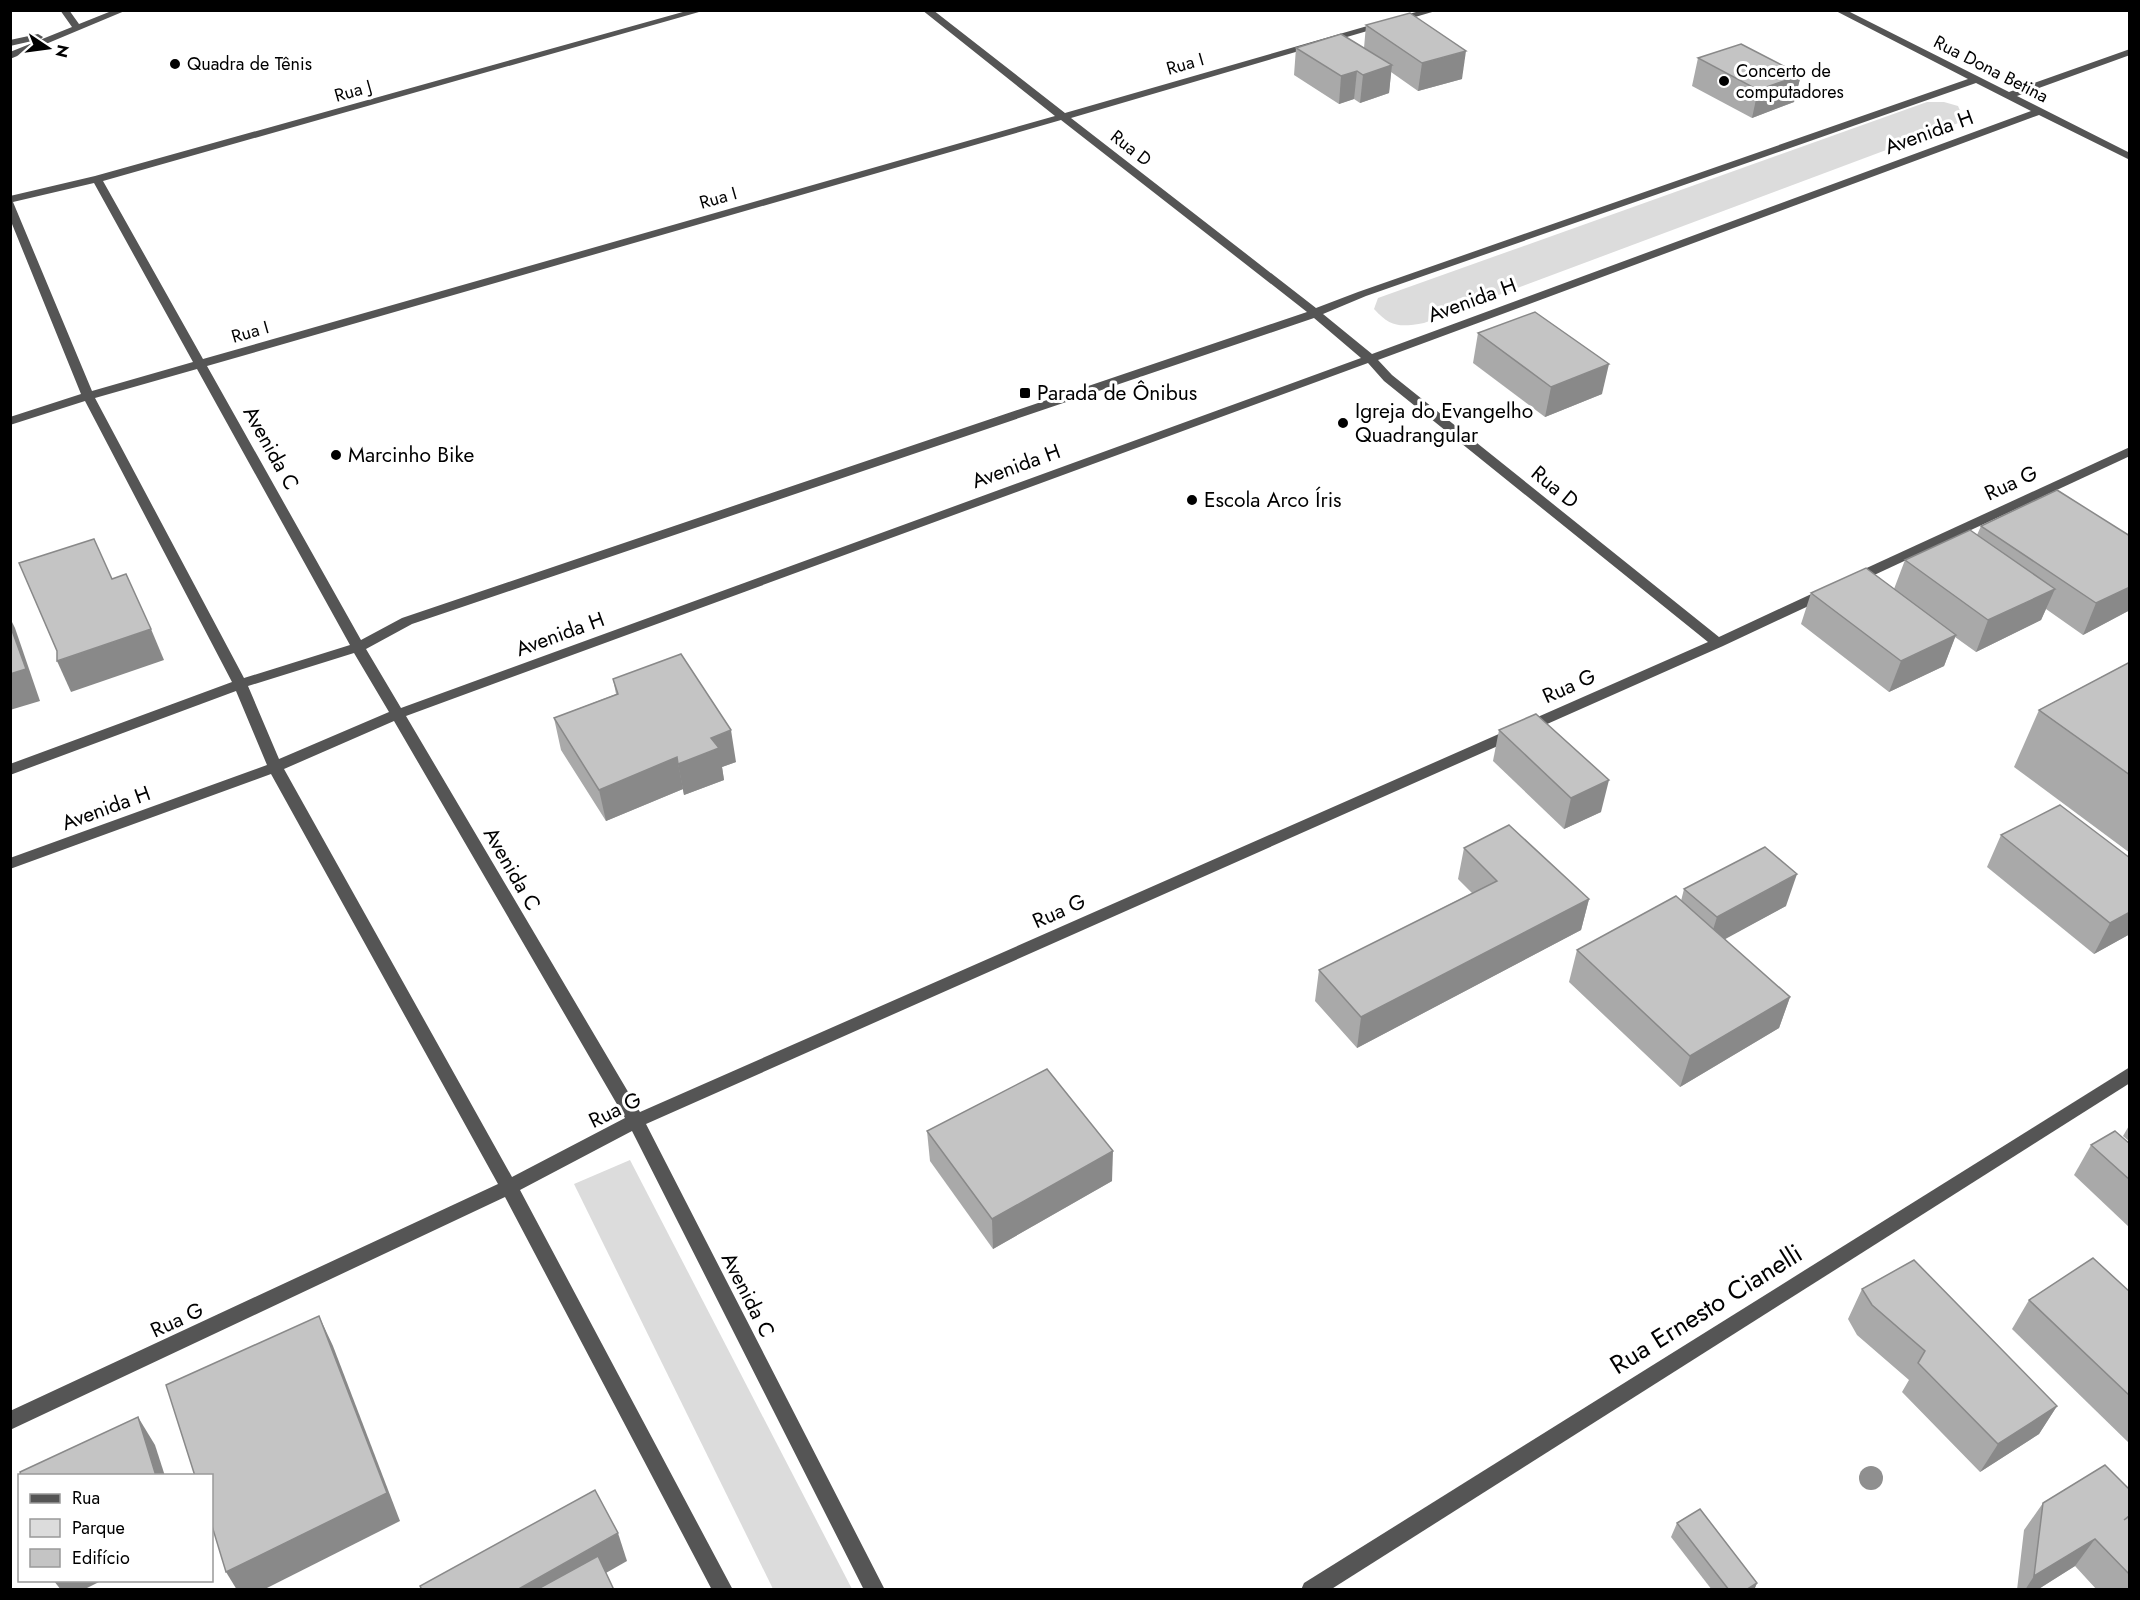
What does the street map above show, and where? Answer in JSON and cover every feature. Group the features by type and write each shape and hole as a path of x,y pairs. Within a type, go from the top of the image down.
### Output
{"street":[{"path":"64,10 78,29"},
{"path":"10,56 123,10"},
{"name":"Rua J","path":"10,199 97,179 702,10"},
{"name":"Rua D","path":"926,10 1315,313 1370,358 1388,378 1718,643"},
{"name":"Rua I","path":"10,421 88,396 1435,10"},
{"name":"Rua Dona Betina","path":"1838,10 2130,157"},
{"path":"10,43 78,29"},
{"path":"2007,96 2130,52"},
{"name":"Avenida H","path":"10,770 240,684 358,647 407,621 1282,326 1362,294 1976,80"},
{"name":"Avenida H","path":"10,864 274,767 398,714 2030,116 2037,111"},
{"name":"Avenida C","path":"97,179 358,647 636,1121 875,1590"},
{"path":"10,204 88,396 240,684 274,767 509,1187 723,1590"},
{"name":"Rua G","path":"10,1421 509,1187 636,1121 1718,643 2130,451"},
{"name":"Rua Ernesto Cianelli","path":"1311,1590 2130,1074"}],"green space":[{"path":"1927,102 1944,102 1958,106 1962,115 1961,122 1424,323 1397,325 1386,320 1374,309 1378,298"},
{"path":"630,1160 852,1589 773,1589 574,1184"}],"building":[{"path":"1410,13 1466,51 1422,63 1366,25"},
{"path":"1341,34 1392,65 1363,75 1357,71 1341,76 1296,48"},
{"path":"1741,44 1801,75 1758,90 1698,58"},
{"path":"1535,312 1609,364 1551,387 1478,333"},
{"path":"2057,490 2130,536 2130,587 2096,603 1981,526"},
{"path":"1970,530 2055,589 1988,620 1905,560"},
{"path":"94,539 112,579 126,574 151,629 57,661 57,651 19,563"},
{"path":"1866,568 1956,635 1901,661 1811,593"},
{"path":"10,625 26,669 10,674"},
{"path":"681,654 731,730 711,738 719,748 678,764 677,757 599,790 554,718 618,694 613,679"},
{"path":"2130,662 2130,775 2039,710"},
{"path":"1536,714 1609,780 1571,798 1499,730"},
{"path":"2060,805 2130,858 2130,912 2110,923 2001,835"},
{"path":"1509,825 1589,899 1361,1017 1319,970 1497,881 1464,848"},
{"path":"1765,847 1797,874 1717,917 1684,889"},
{"path":"1676,896 1790,997 1690,1056 1577,950"},
{"path":"1047,1069 1113,1151 992,1219 927,1131"},
{"path":"2115,1131 2130,1144 2130,1180 2091,1145"},
{"path":"2093,1258 2130,1292 2130,1396 2029,1300"},
{"path":"1914,1260 2057,1406 1998,1444 1918,1363 1925,1351 1872,1305 1862,1289"},
{"path":"319,1316 387,1493 226,1572 213,1529 213,1474 194,1474 166,1385"},
{"path":"138,1417 155,1474 20,1474 20,1472"},
{"path":"2105,1465 2130,1490 2130,1515 2124,1520 2130,1516 2130,1575 2095,1539 2034,1576 2043,1503"},
{"path":"595,1490 618,1533 517,1590 422,1590 420,1586"},
{"path":"1700,1509 1757,1583 1746,1590 1729,1590 1677,1523"},
{"path":"598,1556 614,1590 536,1590"}],"place":[{"name":"Quadra de Tênis","path":"175,64"},
{"name":"Concerto de computadores","path":"1724,81"},
{"name":"Parada de Ônibus","path":"1025,393"},
{"name":"Igreja do Evangelho Quadrangular","path":"1343,423"},
{"name":"Marcinho Bike","path":"336,455"},
{"name":"Escola Arco Íris","path":"1192,500"}]}
